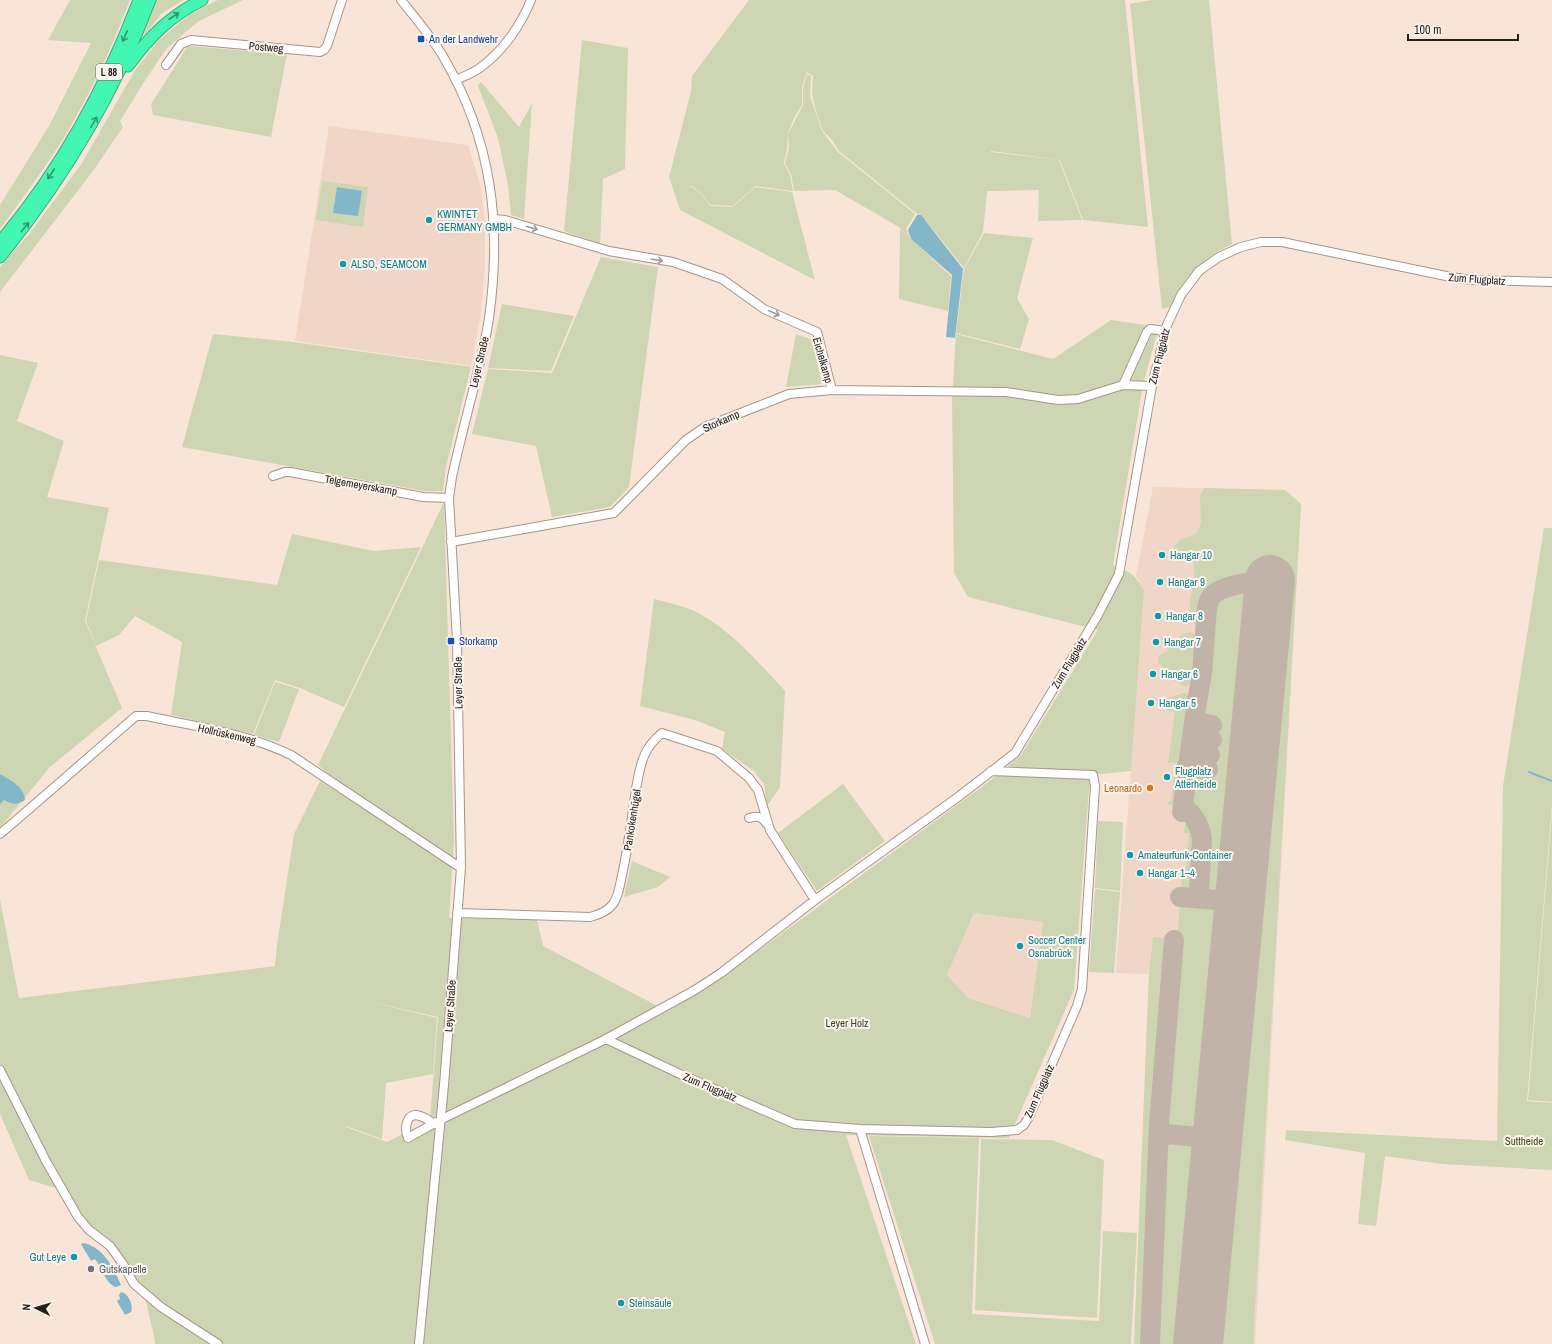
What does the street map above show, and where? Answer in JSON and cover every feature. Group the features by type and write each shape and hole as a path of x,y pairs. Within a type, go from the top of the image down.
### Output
{"highway":[{"name":"L 88","path":"0,242 24,214 72,141 111,69 139,0"},
{"name":"L 88","path":"0,257 30,220 74,155 112,88 137,34 150,0"},
{"path":"112,88 143,46 168,20 202,0"}],"street":[{"name":"Postweg","path":"166,65 181,44 190,40 320,52 327,46 342,0"},
{"name":"Leyer Straße","path":"401,0 429,35 456,80 476,128 487,164 494,219 494,265 489,319 452,477 449,498 450,542 457,641 461,868 444,1085 437,1122 419,1344"},
{"path":"456,80 481,68 503,46 521,22 531,0"},
{"name":"Eichelkamp","path":"494,219 505,220 609,252 673,262 722,279 764,309 817,332 832,390 1006,392 1058,400 1078,399 1123,385 1152,386"},
{"name":"Zum Flugplatz","path":"437,1122 606,1039 695,990 721,973 815,900 1015,753 1098,615 1119,574 1152,386 1167,325 1181,295 1199,271 1219,257 1241,247 1261,242 1282,242 1451,278 1552,282"},
{"path":"1123,385 1147,332 1150,329 1166,331"},
{"name":"Storkamp","path":"450,542 614,513 686,440 705,427 789,394 832,390"},
{"name":"Telgemeyerskamp","path":"273,476 284,472 290,472 423,497 449,498"},
{"name":"Hollrüskenweg","path":"0,834 136,716 148,716 234,735 270,745 291,755 461,868"},
{"name":"Pankokenhügel","path":"457,913 595,916 608,909 613,904 617,896 626,860 639,774 644,755 651,744 662,733 717,751 749,778 758,790 763,802 767,824 774,837 815,900"},
{"name":"Zum Flugplatz","path":"606,1039 680,1074 795,1124 860,1129 992,1132 1017,1130 1024,1125 1028,1117 1077,1006 1082,989 1095,786 1093,775 991,771"},
{"path":"749,818 756,816 763,818 767,824"},
{"path":"0,1070 46,1160 78,1217 89,1230 110,1246 123,1264 134,1284 161,1307 218,1344"},
{"path":"860,1129 925,1344"}],"shaded area":[{"path":"329,126 468,145 480,184 485,221 485,265 481,313 471,366 295,341"},
{"name":"Flugplatz Atterheide","path":"1153,487 1285,490 1301,504 1255,1344 1134,1344 1149,974 1116,973 1144,590 1136,576"},
{"path":"974,913 1043,922 1030,1018 968,998 947,975"}],"green space":[{"path":"70,0 130,0 99,72 69,128 41,172 0,229 0,205 49,126 91,43 48,40"},
{"path":"156,0 184,0 162,13 143,37"},
{"path":"218,0 243,0 199,21 167,48 120,121 123,127 93,171 0,292 0,267 30,233 82,163 134,72 158,41 190,14"},
{"path":"749,0 1125,0 1148,227 1083,220 1060,160 991,151 987,188 991,152 1059,160 1082,220 1038,221 1039,190 987,191 983,232 964,268 927,222 839,151 833,141 823,131 812,94 813,76 807,72 802,87 802,105 794,118 788,133 784,163 790,175 793,191 755,186 733,206 710,205 701,193 691,185 687,191 691,186 701,194 710,206 733,207 755,187 792,192 815,280 680,210 669,177 691,91 692,76"},
{"path":"1151,0 1209,0 1232,244 1202,262 1181,286 1170,307 1162,309 1130,4"},
{"path":"582,40 628,48 625,169 603,179 600,244 564,231"},
{"path":"188,46 287,54 271,137 153,115 151,104"},
{"path":"807,74 811,76 810,96 822,131 838,152 915,214 906,229 910,238 899,227 835,190 794,191 791,174 785,163 789,148 788,134 803,105 803,88"},
{"path":"481,82 519,127 532,103 524,219 511,215 508,185 498,138 478,86"},
{"path":"322,181 368,187 363,227 316,220"},
{"path":"900,229 951,276 948,311 899,299"},
{"path":"984,233 1033,238 1017,298 1029,319 1020,349 956,333 964,269"},
{"path":"601,257 658,267 629,487 610,507 552,517 536,446 472,434 488,369 552,373"},
{"path":"502,304 574,316 551,371 488,368"},
{"name":"Leyer Holz","path":"1111,320 1159,327 1143,384 1113,565 1131,574 1144,590 1131,771 1090,775 1074,990 1009,1138 846,1135 916,1344 155,1344 143,1288 62,1190 29,1180 0,1114 0,899 19,998 275,966 294,834 320,781 381,819 318,765 444,502 454,841 449,918 537,920 543,946 667,1011 709,987 987,783 1021,755 1098,630 968,597 954,573 952,401 956,334 1053,359","holes":["974,913 1043,922 1030,1018 968,998 947,975","366,1001 438,1017 430,1120 387,1142 346,1127 382,1139 386,1083 433,1074 437,1018"]},
{"path":"213,334 293,342 471,367 446,467 443,491 425,491 182,447"},
{"path":"796,334 812,340 822,384 786,387"},
{"path":"0,355 38,363 17,421 64,441 47,497 109,508 85,621 122,708 50,767 0,828"},
{"path":"1204,488 1285,490 1301,504 1253,1344 1209,1344 1282,566 1258,563 1252,576 1247,579 1226,584 1213,590 1208,594 1205,601 1202,610 1201,623 1197,624 1192,622 1190,602 1194,580 1193,562 1187,555 1176,552 1174,547 1180,540 1197,533 1201,523 1200,496"},
{"name":"Suttheide","path":"1544,528 1552,528 1552,805 1527,1101 1552,1103 1552,1170 1442,1164 1385,1156 1376,1226 1358,1224 1365,1153 1285,1140 1286,1130 1497,1141 1503,786"},
{"path":"292,534 374,551 421,547 344,707 300,688 275,680 253,734 171,715 182,642 135,616 119,635 96,646 86,621 99,560 277,585"},
{"path":"1254,585 1258,589 1230,894 1228,896 1207,893 1204,889 1204,831 1188,801 1201,701 1205,699 1209,668 1207,667 1212,604 1215,598 1219,595"},
{"path":"654,599 690,609 717,625 753,656 785,691 780,787 767,806 764,784 754,771 722,749 725,732 695,720 640,706"},
{"path":"1191,632 1200,639 1196,677 1186,687 1166,676 1163,667 1158,663 1159,656 1167,651 1169,644 1184,634"},
{"path":"275,682 299,689 279,742 254,735"},
{"path":"1186,693 1192,703 1184,761 1181,763 1168,763 1175,712 1167,711 1168,698"},
{"path":"1175,769 1180,770 1182,774 1178,802 1176,805 1168,805 1167,803 1171,801"},
{"path":"843,784 885,841 817,891 778,833"},
{"path":"1552,812 1552,1102 1528,1100"},
{"path":"1186,818 1190,819 1198,833 1198,854 1193,888 1191,892 1181,892 1182,867 1186,867 1189,833 1184,833"},
{"path":"1098,821 1123,822 1120,891 1095,888"},
{"path":"632,861 670,877 658,887 624,897"},
{"path":"1095,889 1120,892 1114,973 1089,972"},
{"path":"1180,902 1227,905 1228,907 1207,1131 1204,1133 1180,1131 1169,1127 1164,1116"},
{"path":"1153,937 1170,939 1154,1133 1145,1344 1134,1344 1149,974"},
{"path":"869,1136 979,1138 972,1314 1099,1321 1103,1231 1137,1233 1131,1344 935,1344"},
{"path":"981,1139 1052,1140 1104,1160 1097,1318 975,1310"},
{"path":"1170,1139 1203,1142 1206,1145 1187,1344 1153,1344 1162,1144 1164,1142 1170,1142"}],"water":[{"path":"337,187 362,191 358,216 333,213"},
{"path":"917,215 921,215 963,269 955,338 946,337 952,275 911,239 908,230"},
{"path":"0,774 20,787 25,800 14,804 4,800 0,804"},
{"path":"84,1243 97,1249 107,1259 121,1285 116,1287 106,1279 95,1259 91,1261 81,1244"},
{"path":"121,1292 128,1297 132,1306 131,1312 125,1315 117,1301 120,1299 119,1295"}],"waterway":[{"path":"1529,772 1552,781"}],"taxiway":[{"path":"1182,812 1202,673 1207,608 1209,601 1214,594 1224,588 1249,582 1270,580"},
{"path":"1194,722 1212,725"},
{"path":"1192,737 1212,740"},
{"path":"1190,752 1210,755"},
{"path":"1187,766 1208,769"},
{"path":"1183,802 1185,808 1198,824 1202,836 1199,893 1203,899"},
{"path":"1180,897 1229,901 1237,896 1241,886"},
{"path":"1229,901 1237,907 1238,918"},
{"path":"1150,1344 1159,1124 1174,940"},
{"path":"1159,1142 1162,1136 1167,1134 1208,1138 1214,1144 1216,1151"}],"runway":[{"path":"1198,1344 1270,580"}],"place":[{"name":"An der Landwehr","path":"421,39"},
{"name":"KWINTET GERMANY GMBH","path":"429,220"},
{"name":"ALSO, SEAMCOM","path":"343,264"},
{"name":"Hangar 10","path":"1162,555"},
{"name":"Hangar 9","path":"1160,582"},
{"name":"Hangar 8","path":"1158,616"},
{"name":"Storkamp","path":"451,641"},
{"name":"Hangar 7","path":"1156,642"},
{"name":"Hangar 6","path":"1153,674"},
{"name":"Hangar 5","path":"1151,703"},
{"name":"Flugplatz Atterheide","path":"1167,777"},
{"name":"Leonardo","path":"1150,788"},
{"name":"Amateurfunk-Container","path":"1130,855"},
{"name":"Hangar 1–4","path":"1140,873"},
{"name":"Soccer Center Osnabrück","path":"1020,946"},
{"name":"Gut Leye","path":"74,1257"},
{"name":"Gutskapelle","path":"91,1269"},
{"name":"Steinsäule","path":"621,1303"}]}
